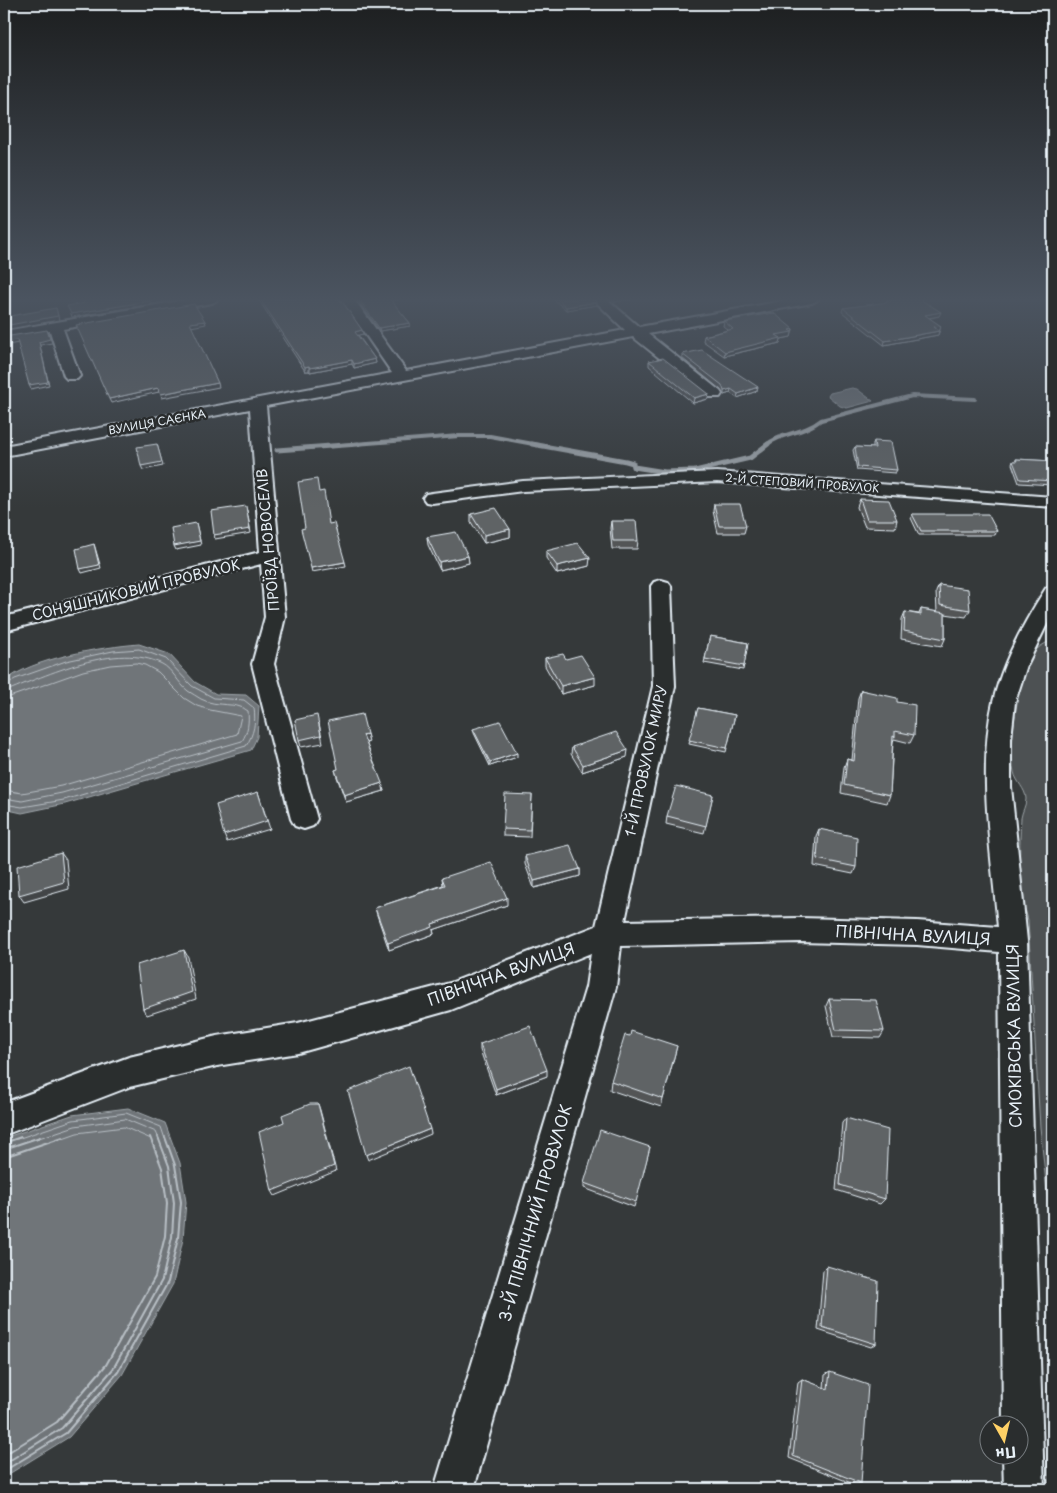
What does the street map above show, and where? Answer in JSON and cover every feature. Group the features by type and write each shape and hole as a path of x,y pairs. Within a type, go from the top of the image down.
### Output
{"street":[{"path":"70,369 72,376"},
{"path":"397,369 402,376"},
{"name":"ВУЛИЦЯ САЄНКА","path":"4,451 441,369"},
{"path":"682,369 714,394"},
{"name":"ПРОЇЗД НОВОСЕЛІВ","path":"258,404 268,556 275,618 263,664 304,819"},
{"name":"2-Й СТЕПОВИЙ ПРОВУЛОК","path":"432,498 523,486 725,477 1053,502"},
{"name":"СОНЯШНИКОВИЙ ПРОВУЛОК","path":"4,624 268,556"},
{"name":"1-Й ПРОВУЛОК МИРУ","path":"608,934 664,686 661,586"},
{"name":"СМОКІВСЬКА ВУЛИЦЯ","path":"1024,1489 1013,940 999,787 999,738 1004,702 1016,665 1053,594"},
{"name":"ПІВНІЧНА ВУЛИЦЯ","path":"4,1120 129,1072 217,1051 298,1038 451,996 608,934 800,930 917,933 1013,940"},
{"name":"3-Й ПІВНІЧНИЙ ПРОВУЛОК","path":"454,1489 601,987 608,934"}],"shaded area":[{"path":"1053,639 1053,1249 1040,1127 1028,920 1022,895 1020,869 1021,818 1026,795 1014,772 1012,744 1016,708 1030,659 1037,649"},
{"path":"1053,1281 1053,1489 1048,1489 1047,1412"}],"water":[{"path":"852,388 857,389 873,401 847,408 840,406 828,396 830,393"},
{"path":"139,644 169,654 195,682 216,694 246,695 259,706 257,737 251,750 65,804 22,813 4,809 4,682 31,666 49,660 88,651"},
{"path":"128,1108 165,1123 180,1163 186,1202 183,1239 173,1284 122,1375 69,1437 4,1477 4,1138 72,1115"}],"building":[{"path":"25,369 45,369 48,382 29,385"},
{"path":"95,369 211,369 218,383 161,394 158,388 109,399"},
{"path":"658,369 677,369 709,394 694,398"},
{"path":"701,369 730,369 758,387 738,394 731,389 724,391 722,385"},
{"path":"874,441 891,442 897,470 858,467 855,447 875,448"},
{"path":"157,444 162,462 141,466 137,447"},
{"path":"1016,459 1053,461 1053,481 1020,479 1013,461 1017,461"},
{"path":"317,479 319,492 324,491 329,524 334,523 345,562 311,568 301,529 305,528 298,482"},
{"path":"860,499 889,500 897,520 867,520"},
{"path":"714,504 740,504 746,526 719,526"},
{"path":"246,506 250,529 214,535 211,511"},
{"path":"496,508 510,529 484,535 471,514"},
{"path":"912,514 988,514 997,531 921,531"},
{"path":"611,521 636,521 638,541 613,541"},
{"path":"196,523 200,541 174,546 171,528"},
{"path":"456,532 468,556 439,562 427,537"},
{"path":"578,543 590,558 557,566 546,551"},
{"path":"94,544 99,565 80,569 76,549"},
{"path":"939,585 968,589 970,610 940,605"},
{"path":"921,609 945,613 945,639 904,631 905,612 921,615"},
{"path":"710,636 748,643 744,666 705,659"},
{"path":"563,654 566,659 581,655 595,677 561,686 545,658"},
{"path":"861,690 897,698 897,702 915,705 914,735 895,731 895,737 893,736 890,795 844,785 847,759 854,761"},
{"path":"698,708 735,715 727,748 689,740"},
{"path":"362,714 367,734 363,735 382,783 344,795 335,770 338,769 328,721"},
{"path":"317,715 321,735 299,740 295,720"},
{"path":"500,721 517,753 490,762 473,729"},
{"path":"616,732 628,750 583,765 572,747"},
{"path":"676,786 713,795 706,826 667,816"},
{"path":"258,792 267,821 224,835 216,805"},
{"path":"505,794 532,795 530,830 503,829"},
{"path":"819,829 857,837 856,867 817,859"},
{"path":"570,845 580,869 534,881 525,856"},
{"path":"61,853 64,882 19,895 17,866"},
{"path":"491,862 507,898 432,924 433,927 388,943 375,908 445,885 442,878"},
{"path":"184,950 192,992 143,1009 137,965"},
{"path":"829,999 876,1000 884,1031 836,1030"},
{"path":"530,1026 547,1070 496,1089 480,1044"},
{"path":"631,1031 677,1046 663,1099 611,1081 625,1035 630,1036"},
{"path":"409,1066 430,1129 366,1155 348,1091"},
{"path":"310,1104 318,1104 334,1166 272,1191 259,1132 284,1122 282,1115"},
{"path":"846,1118 888,1130 885,1199 840,1185"},
{"path":"600,1130 650,1147 636,1202 584,1183"},
{"path":"827,1266 878,1281 876,1344 822,1327"},
{"path":"830,1372 868,1385 861,1483 793,1456 802,1379 828,1389"},
{"path":"369,1483 370,1489 355,1489"}],"waterway":[{"path":"766,445 780,437 814,425 821,420 912,396 975,399"},
{"path":"342,445 459,436 490,436 539,445"},
{"path":"277,450 358,444"},
{"path":"532,444 626,461 633,463 634,467 665,472 695,471 750,458 768,444"}]}
